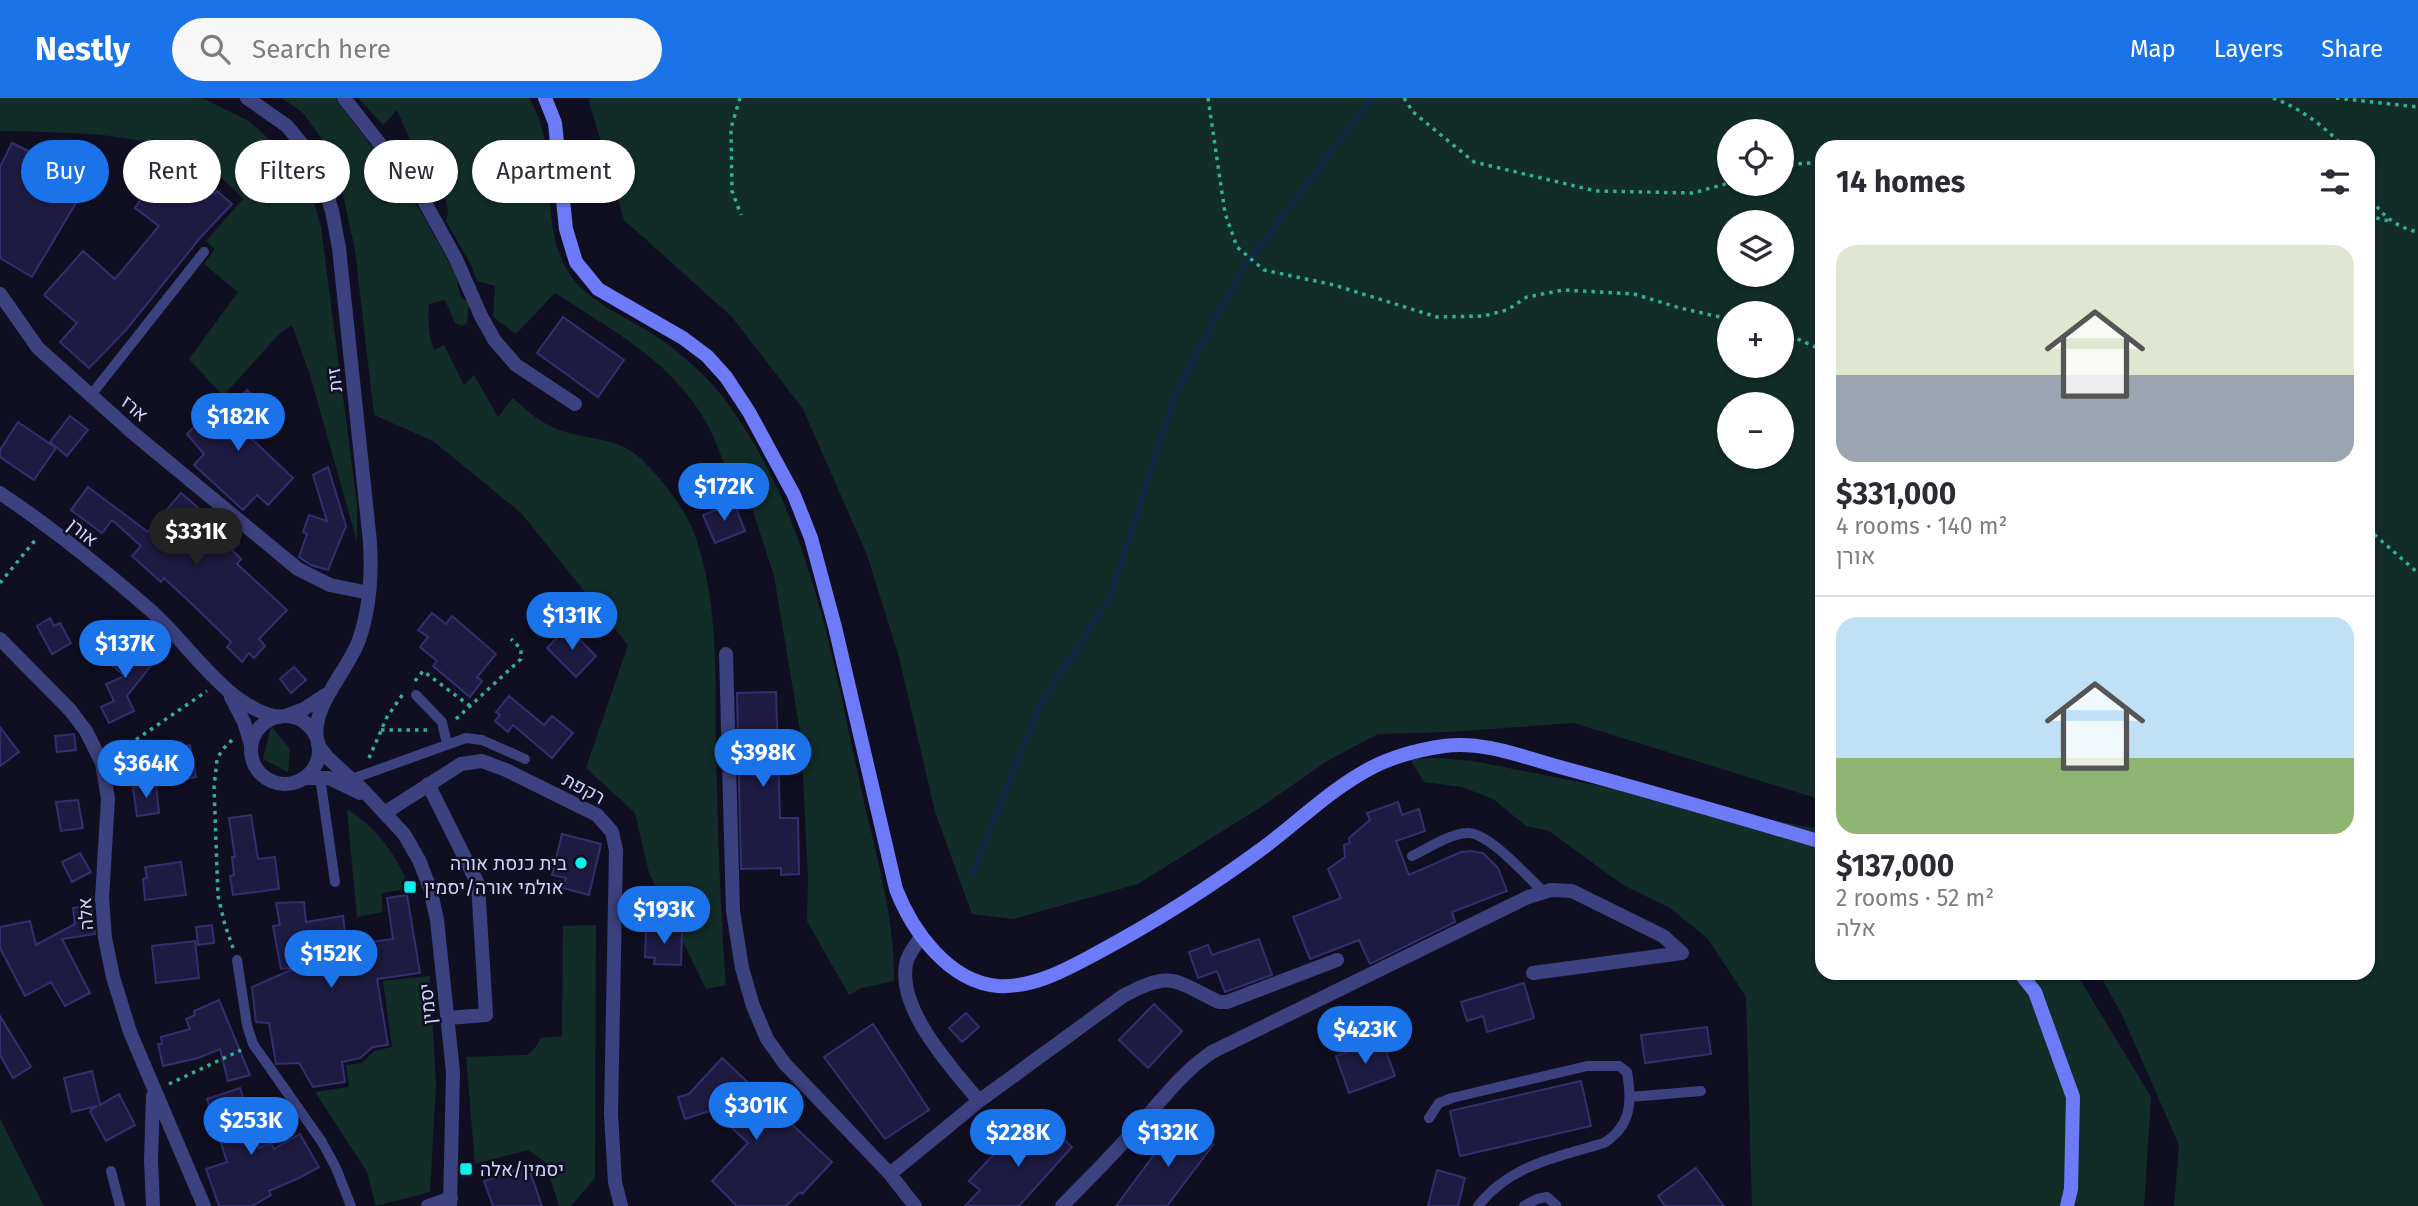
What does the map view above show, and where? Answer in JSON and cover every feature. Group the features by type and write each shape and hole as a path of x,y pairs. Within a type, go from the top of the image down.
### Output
{"main road":[{"path":"545,98 555,123 566,229 576,262 598,289 683,338 706,356 726,377 750,412 794,495 811,537 835,627 896,889 906,915 921,937 957,971 982,983 1013,986 1046,978 1140,930 1200,892 1367,770 1408,752 1448,745 1479,746 1656,793 1815,840"},
{"path":"2026,980 2035,992 2073,1097 2071,1189 2067,1206"}],"street":[{"name":"זית","path":"247,98 287,127 307,150 323,181 339,248 370,542 369,593 359,640 319,712 316,725 317,742"},
{"path":"344,98 423,199 456,259 495,341 516,365 575,404"},
{"name":"ארז","path":"0,294 38,348 298,569 330,585 369,593"},
{"name":"אורן","path":"0,493 150,610 224,687 257,711 281,717"},
{"name":"אלה","path":"0,639 70,710 92,741 102,763 108,799 102,878 105,938 121,1005 154,1091 204,1206"},
{"path":"726,654 733,911 738,949 750,997 776,1052 890,1174 915,1206"},
{"name":"זית","path":"281,717 314,704 336,684"},
{"name":"אורן","path":"224,687 246,728 251,745"},
{"path":"281,717 304,722 317,742 313,778 285,785 274,783 255,767 251,745 260,727 268,720 281,717"},
{"name":"יסמין","path":"317,742 328,758 386,812 412,846 430,888 437,920 454,1100 451,1202"},
{"name":"רקפת","path":"386,812 461,764 482,761 494,764 593,812 605,821 612,832 616,850 611,1114 615,1182 621,1206"},
{"name":"יסמין","path":"313,778 329,778 351,788 386,812"},
{"path":"428,784 478,884 486,1016 448,1018"},
{"path":"1062,1206 1129,1137 1179,1079 1212,1052 1520,900 1543,891 1565,890 1579,894 1663,936 1682,953 1533,973"},
{"path":"921,937 911,952 906,968 913,1006 931,1042 979,1101"},
{"path":"890,1174 979,1101 1144,984 1158,980 1174,981 1219,1002 1227,1002 1337,960"},
{"path":"153,1206 151,1160 154,1091"},
{"path":"428,1206 451,1202"}],"lane":[{"path":"91,395 204,252"},
{"path":"416,695 444,726 447,744"},
{"path":"352,779 447,744 474,738 525,759"},
{"path":"313,778 335,882"},
{"path":"1412,856 1453,836 1477,834 1489,841 1543,891"},
{"path":"237,960 247,1025 253,1044 322,1142 351,1206"},
{"path":"1429,1118 1439,1103 1452,1098 1603,1064 1619,1066 1627,1072 1630,1106 1622,1127 1614,1137 1604,1143 1529,1165 1490,1192 1478,1206"},
{"path":"1630,1097 1702,1091"},
{"path":"111,1171 120,1206"},
{"path":"1524,1206 1547,1197 1556,1205"}],"path":[{"path":"740,98 731,128 732,191 741,215"},
{"path":"1208,98 1225,213 1237,247 1264,270 1334,285 1437,317 1484,316 1507,310 1527,297 1563,290 1634,293 1717,316"},
{"path":"1404,98 1413,112 1474,162 1595,191 1693,193 1717,186"},
{"path":"2273,98 2290,104 2336,140"},
{"path":"2336,98 2418,107"},
{"path":"1794,165 1815,163"},
{"path":"2375,205 2389,220"},
{"path":"2375,217 2418,232"},
{"path":"1794,337 1815,347"},
{"path":"0,583 46,527"},
{"path":"2375,535 2418,573"},
{"path":"381,730 444,726 456,719 521,659 521,649 511,639"},
{"path":"102,763 224,687"},
{"path":"237,960 218,896 214,778 216,759 246,728"},
{"path":"154,1091 253,1044"}],"green space":[{"path":"0,98 202,98 249,121 270,140 235,140 235,191 221,177 221,140 134,140 74,133 0,131"},
{"path":"282,98 335,98 367,140 364,140 364,203 415,203 420,210 456,275 460,296 469,303 467,323 462,326 455,323 445,300 429,304 429,327 434,350 444,345 464,385 474,375 498,417 513,398 544,423 566,432 614,443 632,451 666,486 693,529 704,566 712,618 726,985 706,989 649,873 635,813 586,768 628,645 521,513 433,441 374,415 355,250 345,203 350,203 350,140 322,140 303,113"},
{"path":"358,98 529,98 539,119 544,140 472,140 472,203 550,203 560,256 571,276 600,303 657,337 692,364 723,397 752,441 777,487 797,535 827,635 883,884 891,932 894,981 861,988 849,995 807,921 808,878 801,737 774,576 745,487 731,481 715,440 689,397 655,362 617,333 555,293 516,334 493,317 495,286 477,281 446,221 446,203 458,203 458,140 410,140 397,110 383,125"},
{"path":"588,98 2418,98 2418,1206 2174,1206 2179,1145 2123,1017 2103,980 2375,980 2375,140 1815,140 1815,798 1574,723 1378,734 1327,761 1261,807 1138,884 1013,919 972,914 935,812 899,657 867,555 803,409 732,317 624,220 619,203 635,203 635,140 600,140"},
{"path":"239,203 314,203 321,227 357,505 357,542 310,375 292,325 279,334 223,396 189,359 238,292 204,264 215,249 206,241"},
{"path":"271,726 290,749 288,772 263,759"},
{"path":"1410,759 1473,761 1815,829 1815,980 2080,980 2151,1097 2144,1206 1752,1206 1746,997 1708,939 1670,908 1623,885 1549,831 1526,826 1493,799 1462,787 1424,782"},
{"path":"347,809 385,843 410,889 381,893 383,912 357,917"},
{"path":"596,925 595,1178 571,1206 559,1206 545,1162 528,1150 475,1164 466,1057 527,1055 541,1038 562,1036 563,926"},
{"path":"430,976 436,1085 430,1192 376,1206 367,1172 315,1092 349,1087 346,1065 362,1063 374,1051 392,1047 383,981"},
{"path":"0,1119 44,1206 0,1206"}],"building":[{"path":"12,143 21,148 21,203 76,203 32,277 0,258 0,167"},
{"path":"221,194 232,204 200,238 126,330 89,368 60,342 77,323 44,295 83,251 115,279 159,226 135,208 138,203 221,203"},
{"path":"563,317 624,360 598,397 537,353"},
{"path":"247,390 266,408 257,417 265,425 252,439 293,478 268,505 257,495 243,510 194,465 204,454 187,434 215,405 225,414"},
{"path":"70,416 88,430 67,456 50,442"},
{"path":"18,422 56,448 34,480 0,457 0,450"},
{"path":"328,467 346,526 328,570 311,565 299,557 307,534 303,532 309,515 327,521 313,475"},
{"path":"88,487 148,532 181,493 239,543 232,550 241,559 237,564 287,610 259,639 265,646 254,658 249,653 242,662 227,647 231,642 193,605 164,578 161,582 132,556 141,546 112,520 102,533 71,510"},
{"path":"734,503 745,531 715,543 703,515"},
{"path":"432,613 446,624 452,616 496,654 477,677 482,681 470,697 433,666 437,661 420,647 428,637 418,630"},
{"path":"50,618 54,626 60,623 71,643 52,654 37,626"},
{"path":"567,627 596,656 576,677 547,648"},
{"path":"129,639 143,650 140,654 151,663 154,662 127,696 134,711 109,723 101,707 114,701 106,684 125,676 110,664"},
{"path":"294,667 306,680 291,693 280,679"},
{"path":"776,692 780,818 798,818 799,874 781,875 781,868 741,869 737,693"},
{"path":"509,696 544,725 552,716 573,733 552,758 513,725 508,732 495,721 500,715 496,712"},
{"path":"0,727 19,752 0,766"},
{"path":"74,734 76,750 57,752 55,736"},
{"path":"190,745 196,777 168,782 162,751"},
{"path":"156,784 159,813 137,816 133,788"},
{"path":"78,800 83,828 61,831 56,802"},
{"path":"1398,802 1402,815 1419,809 1425,831 1396,841 1409,875 1461,852 1471,851 1483,853 1498,868 1507,891 1452,912 1455,922 1370,964 1359,940 1310,959 1293,917 1341,898 1328,869 1345,857 1344,845 1350,843 1349,838 1370,820 1367,813"},
{"path":"251,815 258,859 275,857 279,889 233,895 230,876 234,875 232,857 235,857 229,818"},
{"path":"562,834 601,844 589,895 563,888 566,878 552,875"},
{"path":"80,853 91,872 72,882 62,862"},
{"path":"181,862 186,895 145,900 145,867"},
{"path":"407,895 420,973 377,979 388,1045 373,1047 360,1058 342,1062 345,1082 313,1087 299,1063 276,1064 269,1023 256,1022 252,987 298,967 281,969 273,926 280,925 276,903 304,902 306,922 343,916 346,941 356,938 357,944 393,939 387,898"},
{"path":"91,905 95,934 62,939 90,993 65,1006 51,982 25,996 0,948 0,927 30,921 36,945 75,924 73,908"},
{"path":"212,925 214,943 198,945 196,927"},
{"path":"646,929 682,931 681,965 654,964 655,958 645,957"},
{"path":"1259,939 1272,975 1225,992 1217,971 1198,978 1189,952 1208,945 1212,955"},
{"path":"195,941 199,978 156,983 152,946"},
{"path":"1524,983 1534,1018 1487,1032 1483,1016 1467,1021 1461,1002"},
{"path":"219,1000 250,1075 228,1081 220,1049 198,1058 163,1066 158,1044 162,1044 161,1037 190,1029 186,1019 195,1015 194,1011"},
{"path":"1154,1004 1182,1031 1148,1068 1119,1040"},
{"path":"966,1013 979,1027 962,1042 949,1028"},
{"path":"0,1016 31,1067 13,1078 0,1055"},
{"path":"873,1024 929,1110 885,1139 824,1057"},
{"path":"1707,1027 1711,1054 1645,1063 1641,1035"},
{"path":"1382,1040 1395,1076 1349,1093 1336,1056"},
{"path":"722,1058 832,1162 802,1194 800,1192 786,1206 737,1206 712,1181 748,1143 713,1110 685,1119 678,1097 689,1094"},
{"path":"92,1071 100,1105 119,1094 135,1125 106,1141 90,1111 97,1106 72,1112 64,1078"},
{"path":"1581,1081 1591,1126 1460,1156 1450,1111"},
{"path":"240,1088 259,1148 271,1143 274,1149 300,1134 319,1167 269,1191 271,1195 252,1206 219,1206 206,1169 227,1162 207,1099"},
{"path":"1180,1120 1213,1145 1167,1206 1116,1206"},
{"path":"1044,1121 1072,1147 1019,1206 965,1206 980,1190 969,1181 1006,1141 1017,1151"},
{"path":"528,1166 542,1206 493,1206 484,1181"},
{"path":"1696,1168 1724,1206 1665,1206 1658,1196"},
{"path":"1437,1170 1465,1178 1458,1206 1428,1206"}],"waterway":[{"path":"972,874 1041,703 1111,596 1174,397 1241,271 1372,98"}],"place":[{"name":"בית כנסת אורה","path":"581,863"},
{"name":"אולמי אורה/יסמין","path":"410,887"},
{"name":"יסמין/אלה","path":"466,1169"}]}
